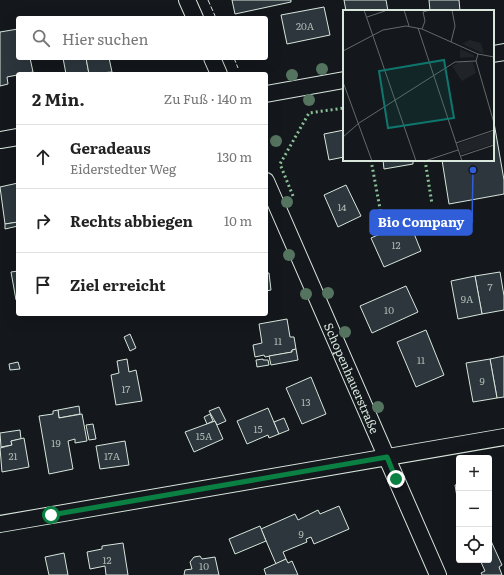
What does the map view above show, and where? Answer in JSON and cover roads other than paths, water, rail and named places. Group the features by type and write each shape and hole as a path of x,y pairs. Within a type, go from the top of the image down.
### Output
{"street":[{"path":"186,0 193,16"},
{"path":"494,54 504,52"},
{"path":"213,60 218,72"},
{"path":"268,94 343,80"},
{"path":"0,140 16,137"},
{"name":"Schopenhauerstraße","path":"268,186 438,575"},
{"path":"0,524 504,437"}],"place":[{"name":"Bio Company","path":"473,170"}]}
